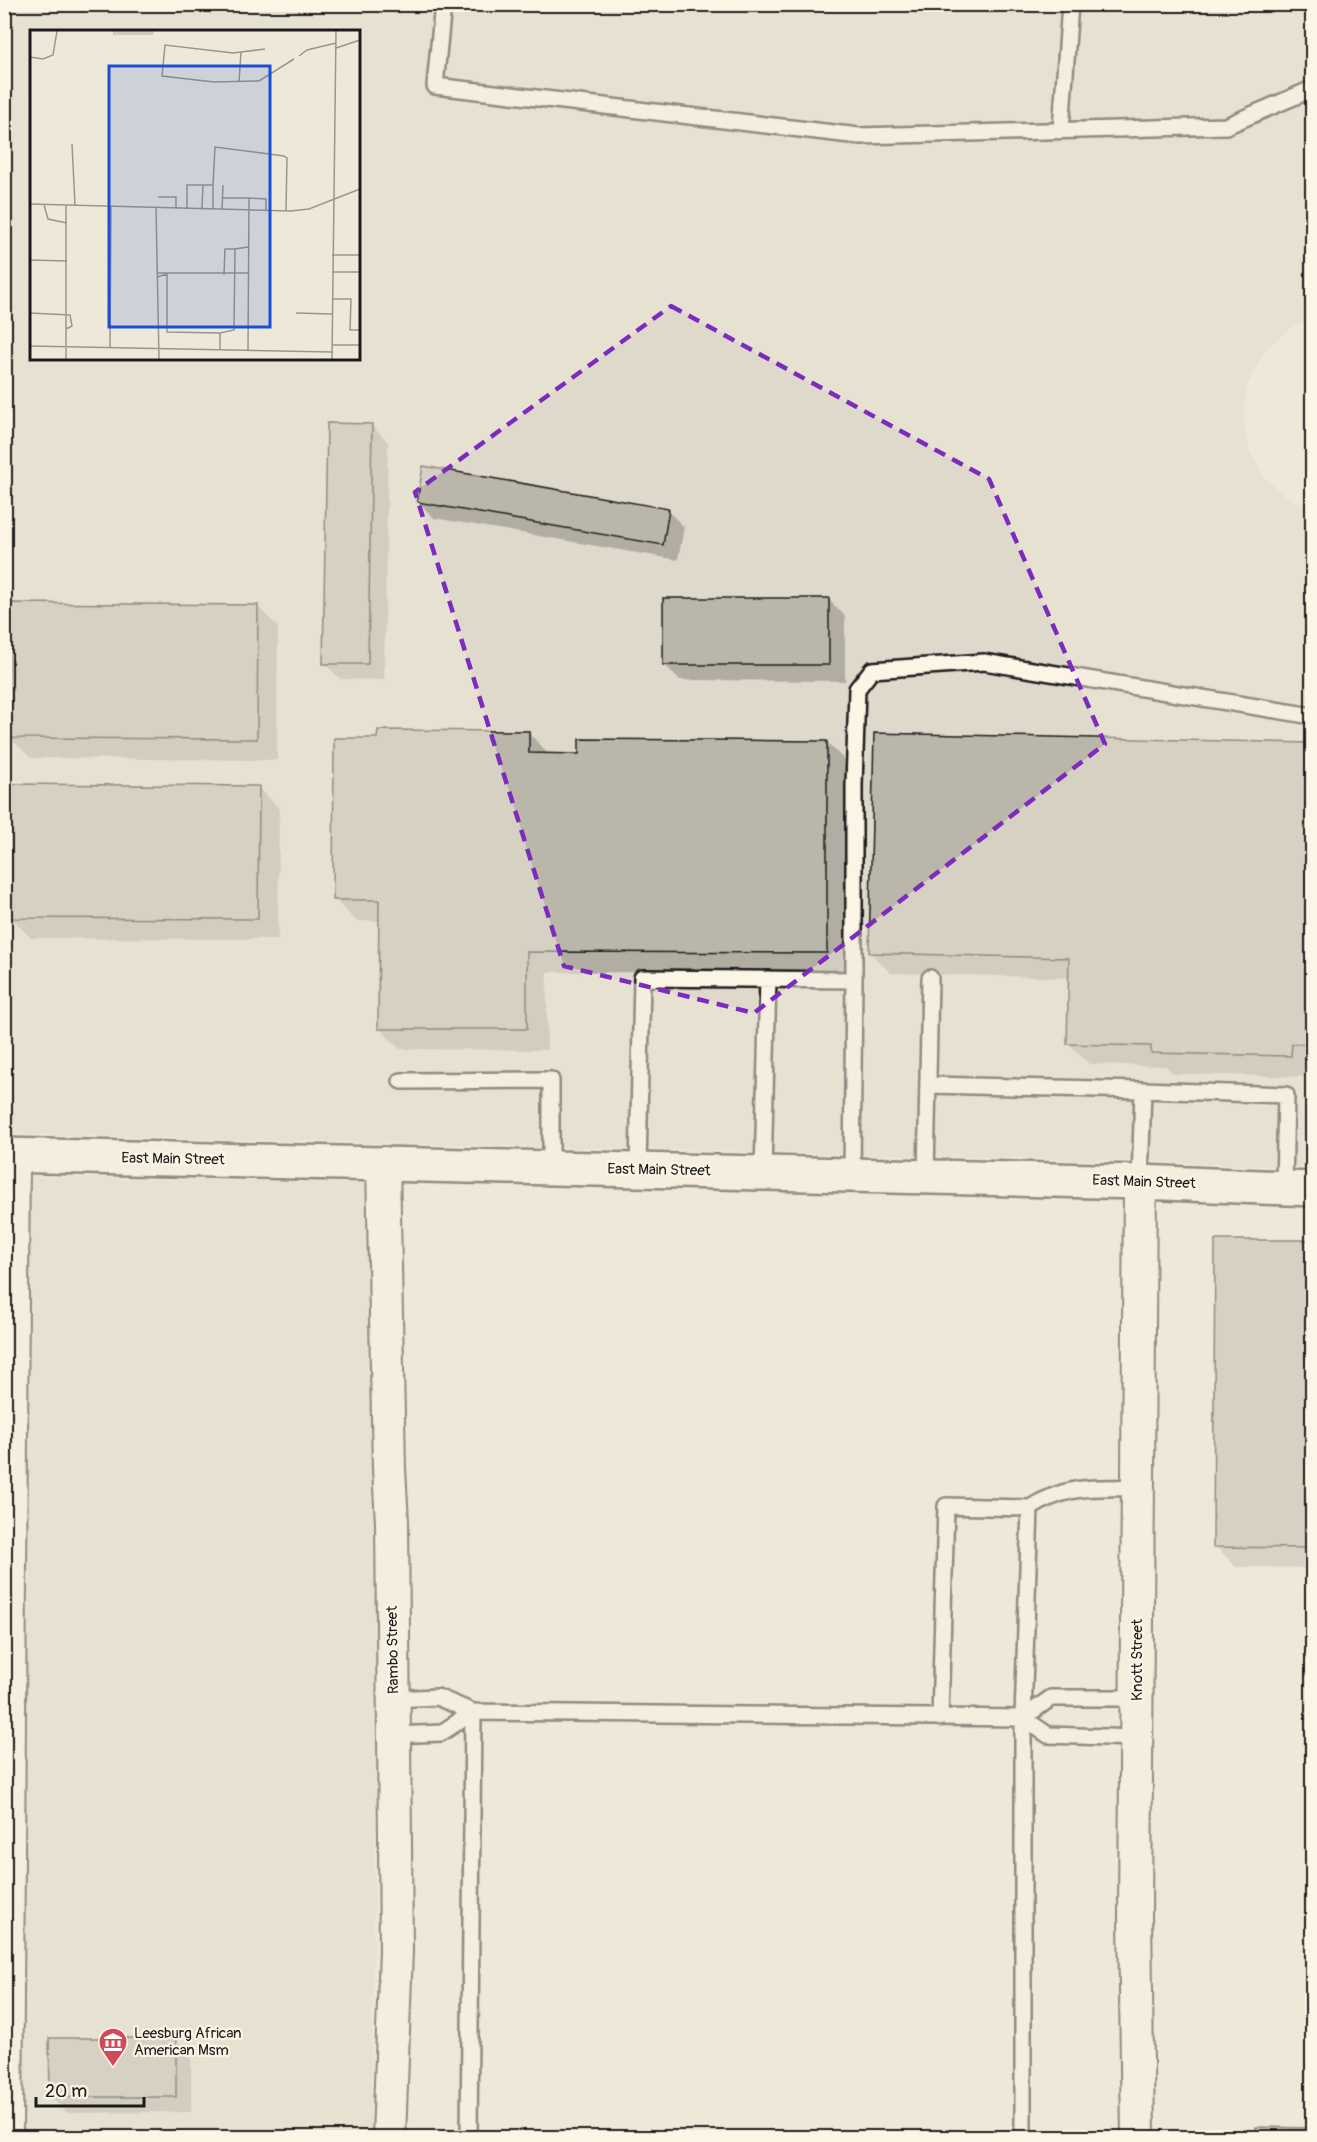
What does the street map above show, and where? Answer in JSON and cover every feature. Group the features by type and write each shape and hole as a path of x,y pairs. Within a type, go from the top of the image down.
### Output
{"main road":[{"name":"East Main Street","path":"9,1155 763,1172 1298,1188"}],"street":[{"path":"6,2138 9,1155"},
{"name":"Rambo Street","path":"383,1163 392,1522 396,1950 389,2138"},
{"name":"Knott Street","path":"1138,2138 1135,1915 1140,1182"}],"lane":[{"path":"443,4 435,86 860,136 1226,126 1312,89"},
{"path":"1062,130 1070,4"},
{"path":"852,1175 854,786 857,689 872,670 984,662 1312,716"},
{"path":"638,1169 642,978 854,980"},
{"path":"926,1177 930,978"},
{"path":"763,1172 768,979"},
{"path":"401,1081 550,1080 551,1168"},
{"path":"928,1085 1286,1095 1298,1188"},
{"path":"1140,1182 1143,1090"},
{"path":"940,1718 946,1506 1030,1508 1048,1497 1080,1488 1138,1488"},
{"path":"1023,2138 1023,1718 1030,1508"},
{"path":"393,1699 437,1697 473,1712 1023,1718 1048,1735 1136,1738"},
{"path":"1023,1718 1051,1698 1137,1698"},
{"path":"394,1735 441,1733 473,1712"},
{"path":"469,2138 473,1712"}],"highlighted area":[{"path":"671,306 989,479 1105,744 754,1013 564,966 415,492"}],"shaded area":[{"path":"5,5 1312,5 1312,319 1292,327 1266,349 1247,385 1243,420 1250,452 1266,479 1286,497 1312,510 1312,1168 1141,1161 5,1134"},
{"path":"5,1176 384,1184 371,2137 5,2138"}],"building":[{"path":"327,423 372,424 368,664 323,664"},
{"path":"423,466 669,509 663,545 417,502"},
{"path":"663,598 829,598 829,665 663,665"},
{"path":"9,603 258,605 257,739 8,738"},
{"path":"378,730 529,731 529,753 579,754 579,739 827,741 827,953 527,952 527,1029 378,1029 379,900 333,900 334,738 377,738"},
{"path":"874,733 1312,743 1312,1044 1292,1044 1291,1056 1151,1053 1151,1046 1067,1044 1069,958 869,953"},
{"path":"8,784 259,786 258,919 8,918"},
{"path":"1215,1240 1312,1240 1312,1548 1213,1547"},
{"name":"Leesburg African American Msm","path":"49,2038 176,2038 176,2097 50,2097"},
{"path":"1256,2127 1312,2128 1312,2138 1255,2138"}],"place":[{"name":"Leesburg African American Msm","path":"113,2068"}]}
